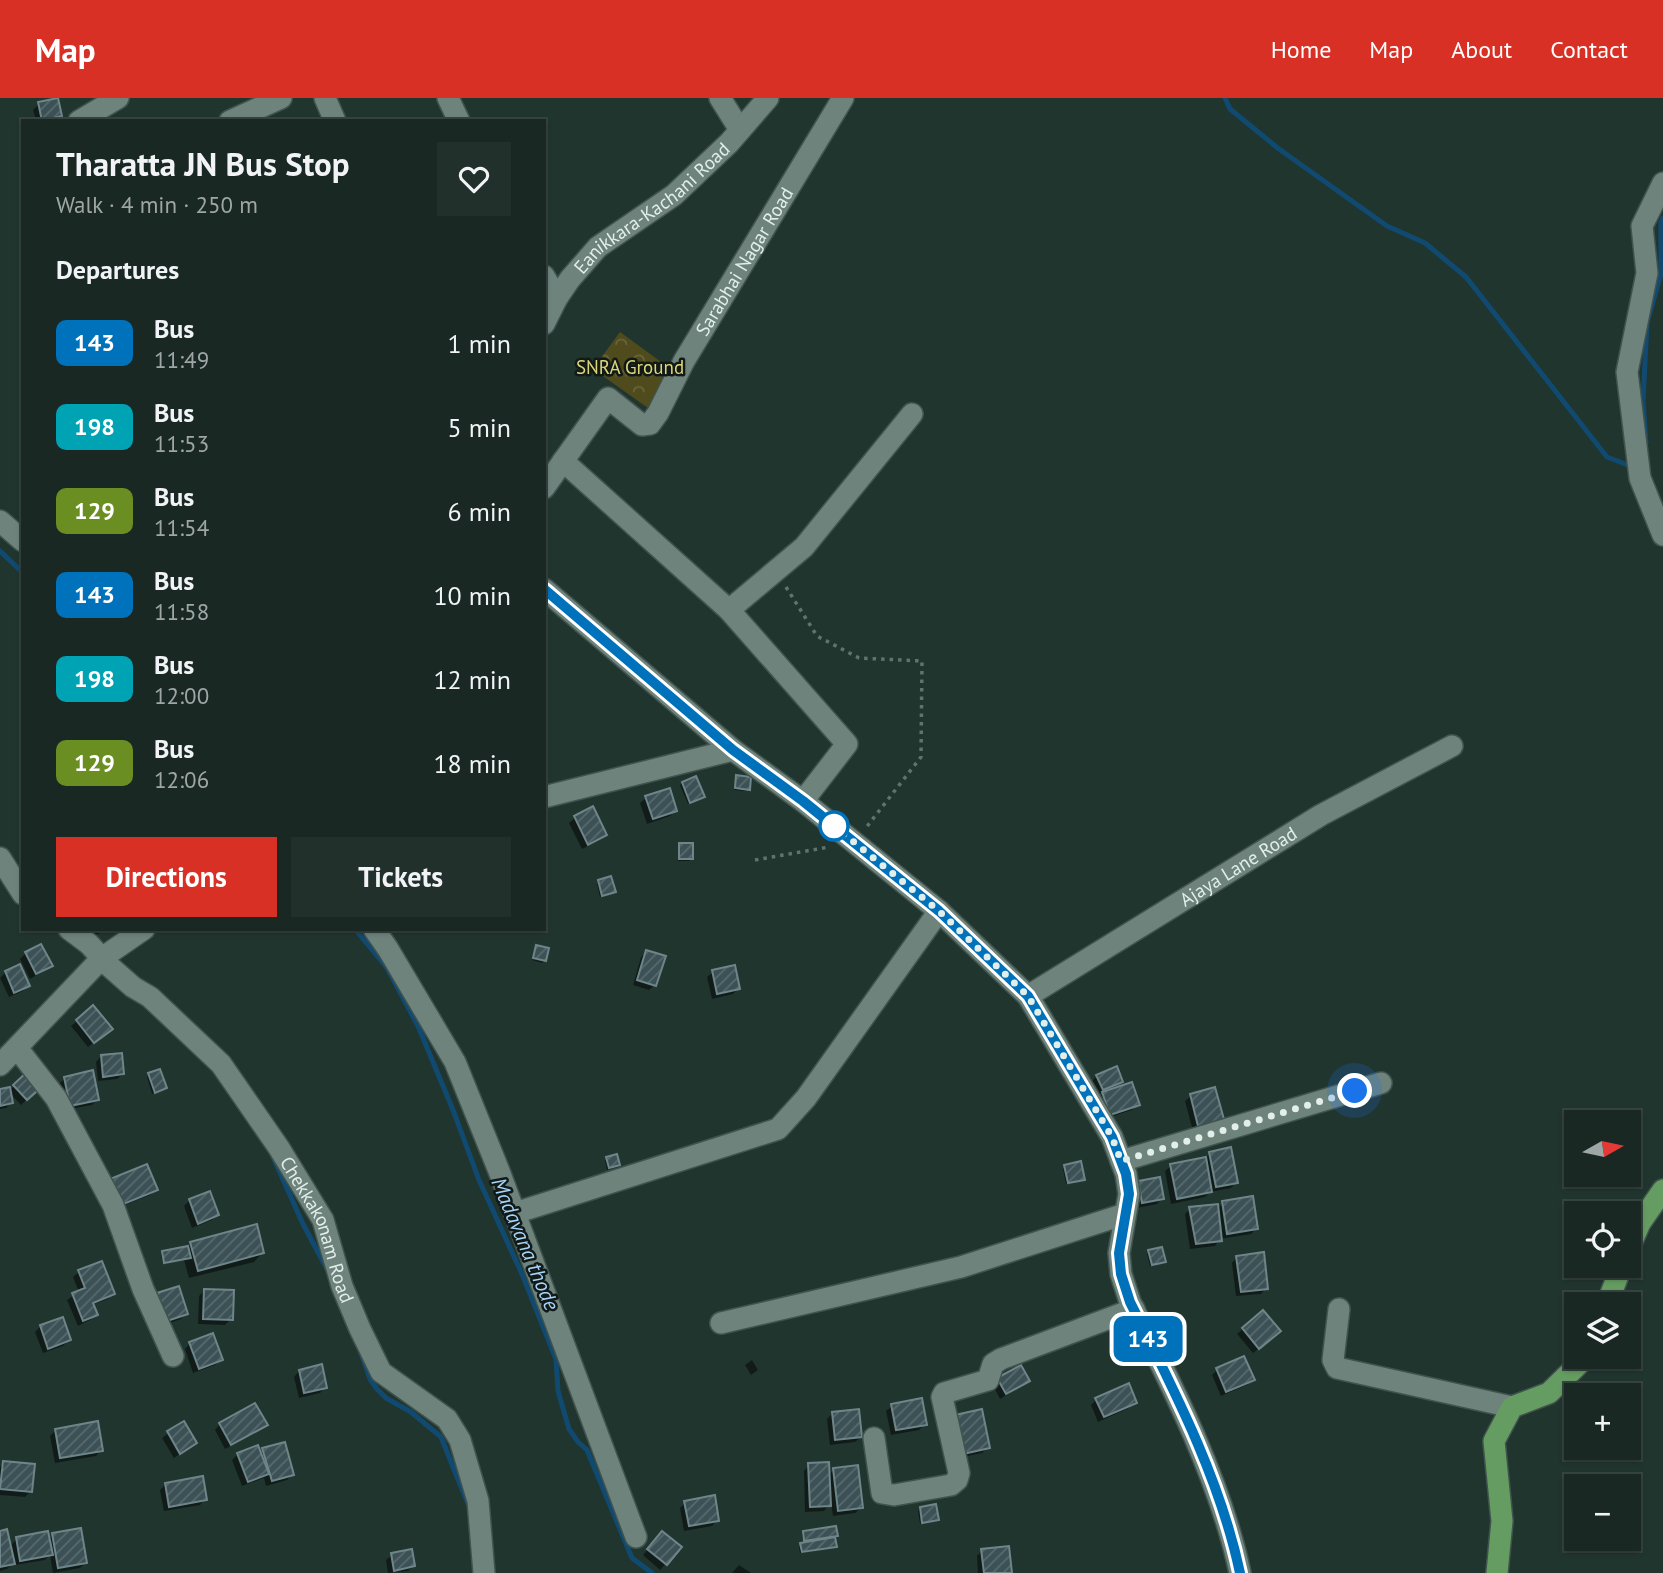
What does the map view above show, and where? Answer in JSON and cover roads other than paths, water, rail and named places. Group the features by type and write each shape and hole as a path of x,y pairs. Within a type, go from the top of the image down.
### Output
{"main road":[{"path":"1641,1222 1663,1190"},
{"path":"1497,1573 1502,1521 1494,1441 1512,1407 1549,1393 1574,1369"}],"street":[{"path":"82,119 118,98"},
{"path":"234,119 281,98"},
{"path":"325,98 334,119"},
{"path":"448,98 458,119"},
{"path":"720,98 740,130"},
{"name":"Eanikkara-Kachani Road","path":"546,320 570,279 598,247 674,195 740,130 768,98"},
{"name":"Sarabhai Nagar Road","path":"546,485 608,398 642,425 650,424 658,414 684,361 843,98"},
{"path":"1663,183 1642,226 1647,272 1627,372 1640,478 1663,535"},
{"path":"546,279 557,298"},
{"path":"729,610 804,547 912,414"},
{"path":"562,461 729,610 847,744 803,801"},
{"path":"0,521 21,539"},
{"path":"546,591 733,750 803,801 939,911 1028,996 1112,1137 1126,1174 1129,1194 1119,1253 1121,1274 1134,1309 1208,1473 1232,1536 1240,1573"},
{"name":"Ajaya Lane Road","path":"1028,996 1321,815 1452,746"},
{"path":"546,797 733,750"},
{"path":"0,858 21,891"},
{"path":"515,1213 778,1129 806,1098 939,911"},
{"name":"Chekkakonam Road","path":"72,931 89,943 133,987 150,997 221,1064 279,1148 323,1220 342,1286 381,1372 446,1419 460,1440 478,1501 484,1573"},
{"path":"0,1065 102,958 141,931"},
{"path":"375,931 455,1062 515,1213 636,1537"},
{"path":"17,1048 56,1098 113,1205 143,1289 173,1356"},
{"path":"1121,1161 1381,1083"},
{"path":"721,1323 961,1267 1125,1214"},
{"path":"874,1437 882,1493 894,1495 951,1485 957,1480 959,1473 942,1397 944,1392 988,1380 993,1364 1002,1359 1134,1309"},
{"path":"1339,1309 1333,1360 1338,1368 1512,1407"}],"waterway":[{"path":"1225,98 1230,109 1279,149 1387,226 1425,243 1466,277 1607,457 1633,467"},
{"path":"1646,443 1643,401 1647,323 1661,274 1663,218"},
{"name":"Madavana thode","path":"0,551 21,571"},
{"name":"Madavana thode","path":"357,931 387,968 418,1026 479,1180 522,1274 556,1359 558,1391 569,1429 587,1450 632,1558 652,1573"},
{"path":"272,1155 327,1269"},
{"path":"362,1356 370,1379 377,1389 441,1437 468,1504"}],"park label":[{"name":"SNRA Ground","path":"630,367"}]}
